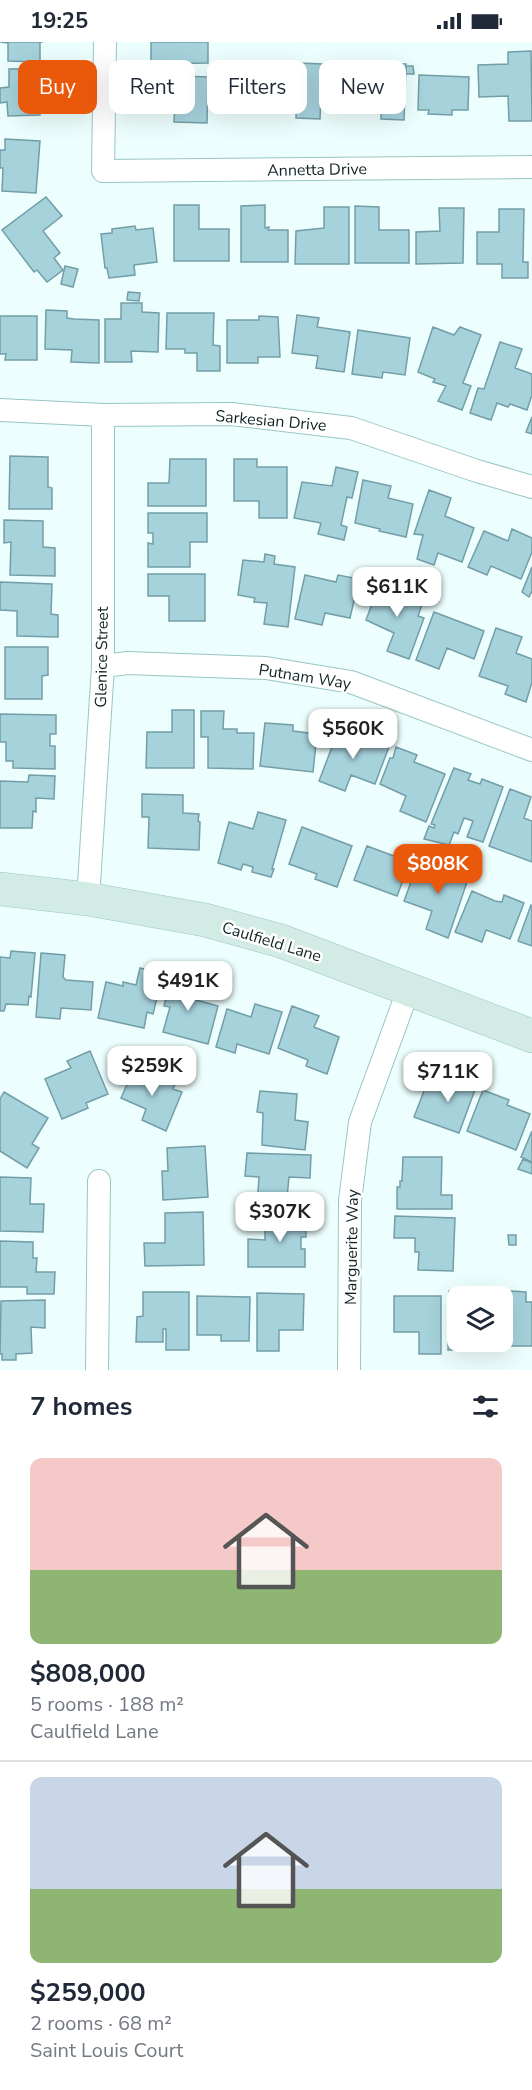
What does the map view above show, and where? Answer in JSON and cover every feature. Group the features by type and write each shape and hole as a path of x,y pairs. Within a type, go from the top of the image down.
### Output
{"main road":[{"name":"Caulfield Lane","path":"0,889 88,899 204,920 281,941 532,1036"}],"street":[{"name":"Annetta Drive","path":"105,42 103,171 532,166"},
{"name":"Sarkesian Drive","path":"0,410 103,415 231,414 351,428 477,471 532,487"},
{"name":"Glenice Street","path":"88,899 103,666 103,415"},
{"name":"Putnam Way","path":"103,666 128,663 266,668 351,682 532,750"},
{"name":"Marguerite Way","path":"350,1370 350,1202 360,1122 409,988"},
{"path":"97,1370 99,1181"}],"building":[{"path":"0,42 40,42 40,60 8,61 8,43"},
{"path":"151,42 208,42 207,63 195,63 195,60 151,60"},
{"path":"531,51 532,121 509,121 508,96 479,97 478,65 508,64 508,52"},
{"path":"307,63 319,64 320,119 296,118 296,114 307,114"},
{"path":"406,66 413,66 414,74 406,74"},
{"path":"9,69 18,69 18,114 40,115 8,116 7,102 0,103 0,88 9,87"},
{"path":"419,75 469,77 468,110 452,110 452,115 428,114 429,110 418,110"},
{"path":"195,77 207,77 207,123 174,122 174,114 195,114"},
{"path":"381,114 404,114 404,120 381,119"},
{"path":"5,139 40,141 36,193 2,191 3,168 0,168 0,150 5,150"},
{"path":"46,197 62,216 43,231 60,253 54,258 63,270 47,282 37,270 34,272 2,230"},
{"path":"174,205 199,205 199,229 229,229 229,261 174,261"},
{"path":"265,205 265,228 288,230 288,262 241,262 241,206"},
{"path":"355,206 379,207 379,230 409,230 409,263 355,263"},
{"path":"324,207 349,207 349,264 295,264 296,231 324,228"},
{"path":"439,208 464,208 463,263 416,264 416,232 440,231"},
{"path":"499,209 524,209 523,262 528,262 528,278 502,278 502,264 477,264 477,232 499,232"},
{"path":"135,226 136,230 153,228 157,262 134,265 135,275 109,278 107,268 105,268 101,234 112,233 112,229"},
{"path":"65,266 78,269 73,287 61,284"},
{"path":"128,292 140,293 139,301 127,300"},
{"path":"121,303 142,303 142,312 159,313 158,352 131,351 132,362 105,362 105,319 121,319"},
{"path":"46,310 67,311 67,318 99,320 99,363 71,362 72,350 45,349"},
{"path":"167,313 214,313 213,345 220,346 220,371 197,371 197,353 185,353 185,349 166,349"},
{"path":"297,315 319,318 317,327 350,332 344,372 316,368 318,356 292,353"},
{"path":"0,316 37,316 37,360 5,360 6,354 0,354"},
{"path":"259,316 278,317 280,357 258,357 258,363 227,363 227,320 259,320"},
{"path":"433,327 454,335 460,327 481,335 463,383 471,386 462,410 438,401 446,386 433,382 435,379 418,372"},
{"path":"358,330 410,338 405,375 383,372 382,378 352,374"},
{"path":"500,342 522,349 515,368 532,374 532,395 527,410 510,404 508,407 497,403 491,420 470,413 478,388 484,389"},
{"path":"532,417 532,434 526,432"},
{"path":"10,456 48,457 48,487 52,488 52,509 9,509"},
{"path":"170,459 206,459 206,506 148,506 148,483 169,483"},
{"path":"234,459 257,459 257,467 287,467 287,518 259,518 259,501 234,501"},
{"path":"336,467 358,472 352,498 347,497 341,525 347,527 344,540 318,534 321,523 294,518 302,482 332,486"},
{"path":"363,480 391,486 388,498 413,504 406,537 355,523"},
{"path":"429,490 451,498 445,516 474,528 462,562 438,553 434,565 417,559 423,535 414,534"},
{"path":"148,513 207,513 207,542 190,542 190,567 148,567 148,543 153,544 153,533 148,533"},
{"path":"4,520 43,521 43,547 55,548 55,576 10,575 11,542 4,543"},
{"path":"512,529 532,538 532,552 521,579 491,566 487,575 468,567 484,531 508,541"},
{"path":"265,554 275,556 274,564 295,567 288,627 264,624 267,603 254,602 255,598 238,595 243,560 264,562"},
{"path":"532,567 532,591 529,597 522,592"},
{"path":"148,574 205,574 205,621 169,621 169,596 148,596"},
{"path":"305,575 336,582 338,575 359,579 350,618 325,613 322,625 295,619"},
{"path":"0,582 52,584 51,614 58,615 58,637 17,636 17,611 0,610"},
{"path":"399,584 408,588 405,595 423,602 418,616 424,618 409,659 387,651 394,633 366,620 379,585 397,592"},
{"path":"434,612 484,631 474,659 447,648 439,669 416,660"},
{"path":"496,628 522,637 516,653 532,659 532,682 526,702 505,694 508,686 479,676"},
{"path":"5,647 48,647 48,675 42,676 42,699 5,699"},
{"path":"172,710 194,710 194,768 146,768 147,732 172,732"},
{"path":"201,711 224,711 223,729 237,729 237,733 254,733 253,769 208,768 208,737 201,737"},
{"path":"0,714 56,715 56,734 50,734 50,746 55,746 55,769 13,768 13,761 6,761 6,742 0,742"},
{"path":"265,723 293,725 293,731 317,734 313,772 260,766"},
{"path":"340,726 357,732 355,738 367,743 369,737 390,744 375,784 351,775 345,791 319,781"},
{"path":"396,747 417,755 414,762 445,774 426,822 400,811 406,796 380,784"},
{"path":"454,768 471,774 468,780 480,784 482,779 503,787 483,842 467,837 473,821 464,818 458,834 454,832 449,845 424,839 429,826 434,828 435,825 431,824"},
{"path":"29,775 55,776 54,799 36,798 36,812 33,811 32,828 0,828 0,781 28,782"},
{"path":"510,789 531,797 524,818 532,821 532,862 489,846"},
{"path":"142,794 183,795 183,813 199,814 199,850 148,848 149,817 142,817"},
{"path":"258,812 286,820 271,877 252,872 253,867 243,864 241,870 218,863 229,822 253,829"},
{"path":"302,827 352,846 337,887 315,879 317,874 289,864"},
{"path":"367,846 410,862 397,896 354,880"},
{"path":"452,860 467,866 462,880 467,882 448,938 426,929 432,911 404,901 418,863 447,874"},
{"path":"472,891 495,901 502,902 504,895 524,903 510,939 486,930 482,942 455,932"},
{"path":"532,906 532,946 518,941"},
{"path":"11,951 35,953 31,997 29,996 28,1005 6,1004 4,1011 0,1011 0,957 10,958"},
{"path":"41,953 65,955 63,977 66,980 93,982 91,1010 61,1008 60,1019 36,1017"},
{"path":"140,968 163,973 153,1014 147,1012 144,1028 98,1018 106,982 123,986 123,982 136,985"},
{"path":"172,974 194,980 189,998 218,1006 208,1044 163,1032 170,1007 164,1006"},
{"path":"255,1004 282,1012 269,1054 237,1044 235,1053 216,1047 227,1009 251,1017"},
{"path":"292,1006 319,1016 314,1027 339,1037 327,1074 306,1066 308,1060 278,1048"},
{"path":"90,1051 108,1094 86,1103 88,1108 62,1119 45,1079 71,1068 67,1061"},
{"path":"136,1064 155,1072 152,1079 160,1083 163,1077 176,1082 173,1089 182,1092 166,1131 142,1120 146,1109 121,1098"},
{"path":"458,1071 479,1079 459,1133 414,1117 427,1083 450,1092"},
{"path":"483,1090 509,1100 507,1105 530,1114 516,1150 467,1131"},
{"path":"260,1091 297,1094 295,1120 308,1122 305,1150 262,1145 263,1113 257,1112"},
{"path":"4,1092 48,1118 32,1144 39,1148 27,1168 0,1151 0,1099"},
{"path":"532,1131 532,1162 521,1157"},
{"path":"205,1146 208,1197 163,1200 162,1171 168,1171 167,1148"},
{"path":"247,1153 311,1155 310,1178 289,1177 286,1208 257,1206 259,1177 245,1176"},
{"path":"403,1157 442,1157 441,1195 452,1195 452,1209 397,1209 397,1187 400,1187 400,1181 402,1181"},
{"path":"523,1159 532,1163 532,1174 518,1169"},
{"path":"0,1177 31,1178 30,1204 44,1204 43,1232 0,1231"},
{"path":"203,1212 204,1265 145,1266 144,1243 165,1243 165,1213"},
{"path":"265,1215 306,1215 306,1237 301,1237 301,1249 305,1249 305,1267 248,1267 248,1239 265,1240"},
{"path":"395,1216 455,1218 453,1271 418,1270 419,1252 415,1252 415,1238 394,1238"},
{"path":"508,1235 516,1235 516,1245 509,1245"},
{"path":"0,1241 33,1242 33,1258 37,1258 36,1272 55,1272 54,1294 27,1294 27,1287 0,1287"},
{"path":"513,1291 526,1292 526,1302 532,1302 532,1346 513,1346"},
{"path":"143,1292 189,1292 189,1350 166,1350 166,1329 163,1329 163,1342 136,1342 137,1317 143,1316"},
{"path":"257,1293 304,1294 303,1330 279,1330 279,1351 257,1351"},
{"path":"197,1296 250,1297 249,1341 221,1341 221,1335 197,1335"},
{"path":"394,1296 441,1296 441,1354 419,1354 419,1332 394,1332"},
{"path":"45,1300 45,1328 31,1327 32,1353 16,1354 16,1360 2,1360 2,1354 0,1354 1,1301"}]}
